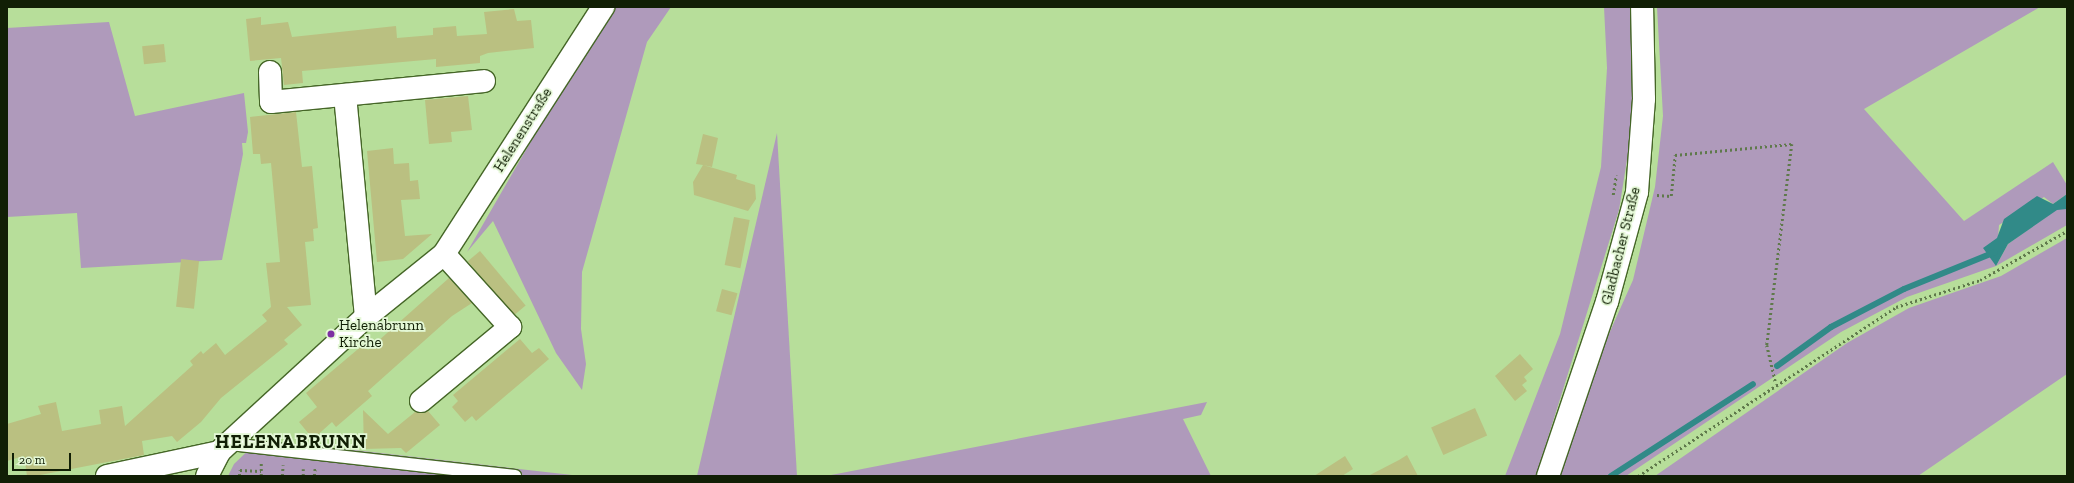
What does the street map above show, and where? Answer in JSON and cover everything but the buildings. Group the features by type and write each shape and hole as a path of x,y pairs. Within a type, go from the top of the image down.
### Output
{"street":[{"name":"Helenenstraße","path":"207,476 224,448 366,318 444,254 603,7"},
{"name":"Gladbacher Straße","path":"1548,476 1607,302 1637,192 1644,99 1642,7"},
{"path":"270,72 271,102 484,81"},
{"path":"345,95 366,318"},
{"path":"421,401 510,326 444,254"},
{"path":"107,476 224,448"}],"lane":[{"path":"224,448 515,476"}],"path":[{"path":"1637,192 1671,196 1674,155 1792,144 1767,345 1776,384"},
{"path":"1612,199 1616,169"},
{"path":"1638,476 1776,384 1896,307 1980,280 2067,231"},
{"path":"261,476 262,456"},
{"path":"240,476 240,470 261,471"}],"shaded area":[{"path":"613,7 671,7 647,42 582,272 581,329 586,364 582,390 556,353 493,221 467,252 594,32"},
{"path":"1604,7 1631,7 1633,122 1619,210 1536,476 1505,476 1560,334 1601,167 1607,68"},
{"path":"1657,7 2040,7 1864,109 1964,221 2053,162 2067,185 2067,194 2053,204 2044,197 1999,225 1996,266 1907,297 1841,332 1626,476 1560,476 1608,336 1633,280 1655,187 1663,116"},
{"path":"109,22 135,116 244,93 248,132 246,143 242,143 243,154 222,260 81,268 77,213 7,217 7,28"},
{"path":"777,133 797,476 697,476"},
{"path":"2057,209 2067,209 2067,225 1996,266 2008,244"},
{"path":"2067,238 2067,374 1918,476 1655,476 1847,343 1909,308 2001,276"},
{"path":"1207,402 1201,415 1183,419 1211,476 826,476"},
{"path":"258,441 354,450 581,476 228,476 234,464"}],"water":[{"path":"2067,194 2067,209 2057,210 2008,244 1996,266 1983,248 1997,238 2004,219 2037,196 2053,204"}],"waterway":[{"path":"1777,366 1831,327 1904,289 1995,252"},
{"path":"1611,476 1753,384"}],"place":[{"name":"Helenabrunn Kirche","path":"331,334"}],"district":[{"name":"HELENABRUNN","path":"291,442"}]}
